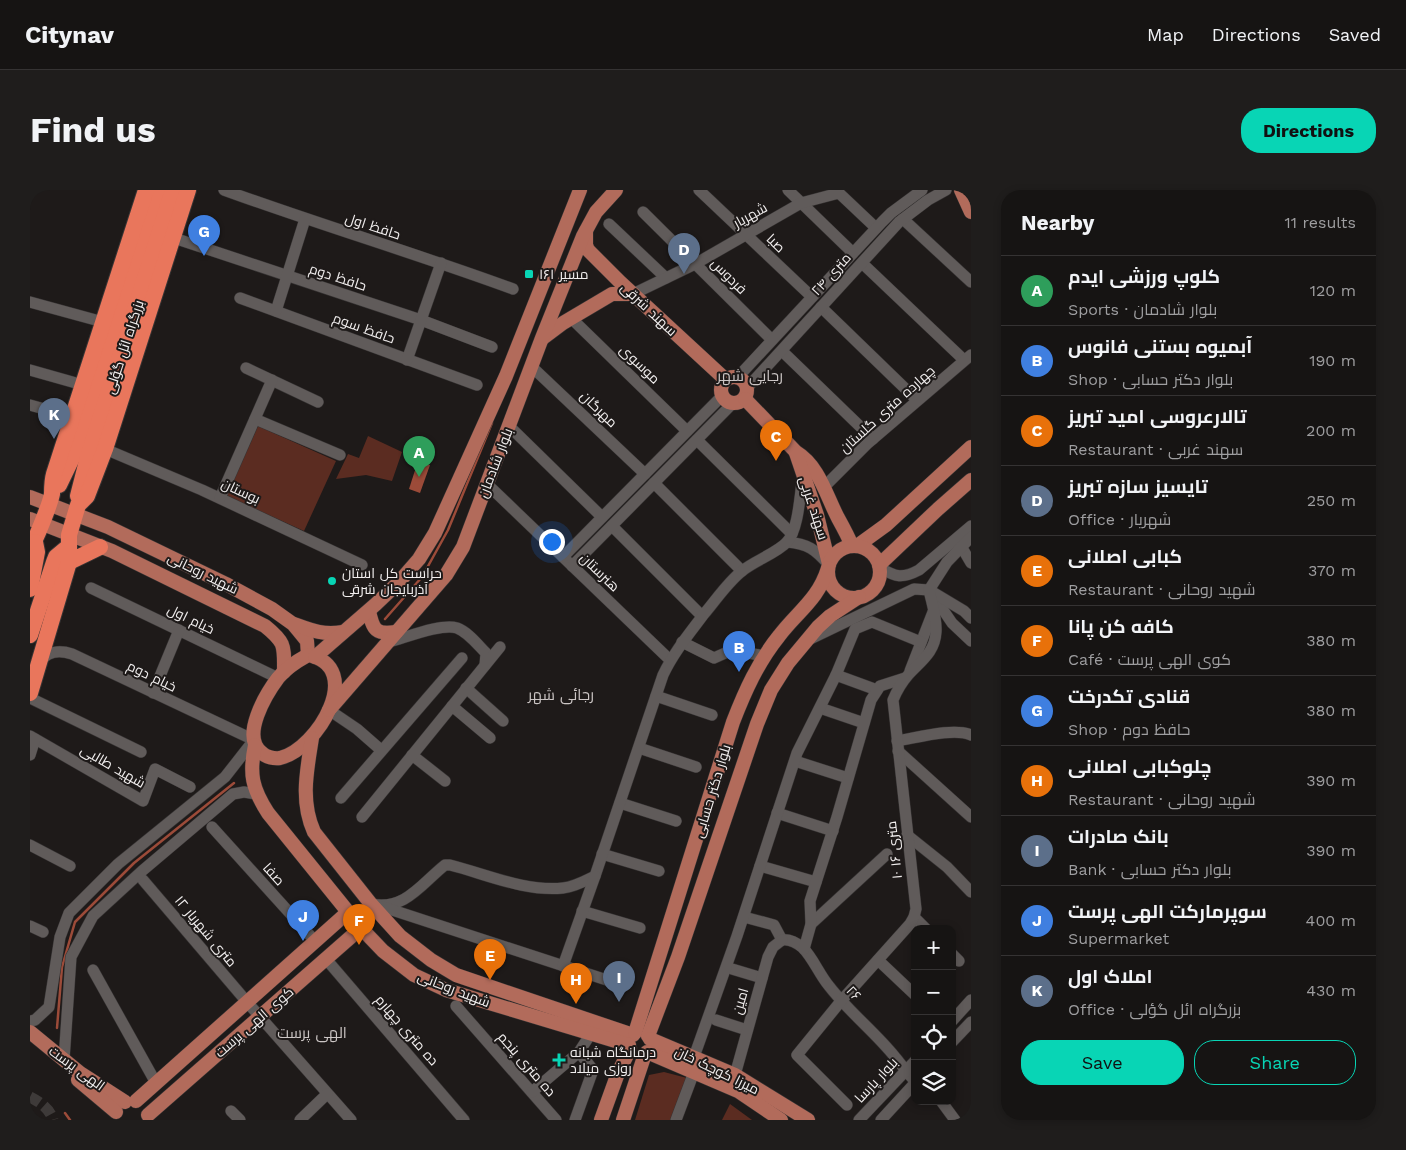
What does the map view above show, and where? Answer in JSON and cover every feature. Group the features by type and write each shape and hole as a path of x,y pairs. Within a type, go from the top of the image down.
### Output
{"highway":[{"path":"30,589 38,552 33,545 36,521 50,499 51,483 146,190"},
{"name":"بزرگراه ائل گؤلی","path":"77,510 82,455 114,337 161,190"},
{"name":"بزرگراه ائل گؤلی","path":"50,499 82,455 173,190"},
{"path":"30,693 39,664 77,510 87,496 105,449 188,190"},
{"path":"30,635 56,557 68,548 100,548"}],"main road":[{"name":"بلوار شادمان","path":"312,656 369,611 419,559 435,533 506,376 580,190"},
{"name":"بلوار شادمان","path":"329,710 446,575 463,547 542,338 586,230 596,212 616,190"},
{"path":"961,190 971,212"},
{"name":"سهند شرقی","path":"586,230 588,250 633,294 732,379 745,383 737,397"},
{"path":"542,338 612,294 633,294"},
{"path":"732,379 722,387 737,397"},
{"name":"سهند غربی","path":"737,397 796,452 804,457 824,487 838,518 855,546"},
{"path":"855,546 871,552 880,567 880,576 878,584 867,595 851,598 836,591 831,584 829,566 838,551 855,546 886,525 971,447"},
{"name":"سهند غربی","path":"796,452 817,515 829,566"},
{"path":"880,567 925,521 971,480"},
{"name":"شهید روحانی","path":"30,497 50,499 77,510 272,609 293,624 307,641 312,656"},
{"path":"838,518 850,529 859,532 871,531 886,525"},
{"name":"شهید روحانی","path":"36,521 68,548 100,548 112,552 265,626 276,635 284,648 282,675"},
{"name":"بلوار دکتر حسابی","path":"623,1120 640,1043 734,722 746,689 779,636 816,595 823,584 829,566"},
{"name":"بلوار دکتر حسابی","path":"602,1120 618,1073 640,1043 678,957 770,690 788,663 818,627 830,616 859,597"},
{"path":"369,611 373,627 379,632 393,637"},
{"path":"293,624 318,633 344,632"},
{"path":"312,656 324,660 329,665 334,677 335,690 329,710 312,738 300,748 280,758 264,755 257,750 254,742 254,728 256,718 267,695 293,664 312,656"},
{"name":"شهید روحانی","path":"312,738 305,793 310,822 314,832 400,936 413,948 456,975 640,1043"},
{"name":"شهید روحانی","path":"254,742 251,767 256,794 279,828 361,928 400,966 426,982 446,990 590,1035 640,1043"},
{"name":"کوی الهی پرست","path":"120,1112 156,1083 348,912"},
{"name":"کوی الهی پرست","path":"148,1118 361,928"},
{"name":"الهی پرست","path":"30,1032 80,1073 120,1112"},
{"name":"الهی پرست","path":"30,1042 120,1112"},
{"name":"میرزا کوچک خان","path":"640,1043 694,1057 738,1082 759,1097 808,1120"},
{"name":"میرزا کوچک خان","path":"640,1043 694,1072 738,1082"},
{"name":"میرزا کوچک خان","path":"759,1097 781,1120"},
{"path":"120,1112 145,1107 148,1118"}],"street":[{"name":"حافظ اول","path":"224,190 305,219 441,263 514,290"},
{"name":"صبا","path":"698,190 812,297"},
{"path":"788,190 853,253"},
{"name":"۲۴ متری","path":"732,379 772,340 892,212 922,190"},
{"name":"۲۴ متری","path":"737,397 782,351 903,219 928,200 946,190"},
{"name":"شهریار","path":"633,294 695,264 801,203 839,193 879,225"},
{"name":"فردوس","path":"643,212 772,340"},
{"path":"276,311 305,219"},
{"path":"903,219 971,282"},
{"path":"610,224 666,278"},
{"path":"879,225 891,231"},
{"name":"حافظ دوم","path":"174,238 421,320 492,347"},
{"path":"407,360 441,263"},
{"path":"862,263 968,357"},
{"name":"حافظ سوم","path":"240,298 477,386"},
{"path":"30,302 103,322"},
{"path":"821,308 917,400"},
{"name":"موسوی","path":"571,318 687,431"},
{"path":"782,351 873,439"},
{"name":"چهارده متری گلستان","path":"824,487 873,439 968,357"},
{"name":"مهرگان","path":"532,366 645,474"},
{"path":"246,368 318,402"},
{"path":"30,370 83,385"},
{"path":"220,498 272,380"},
{"path":"562,557 687,431 737,397"},
{"path":"572,566 737,397"},
{"path":"30,405 73,417"},
{"path":"255,419 340,454"},
{"path":"509,426 602,517"},
{"path":"696,440 789,538 812,548 829,566"},
{"name":"بوستان","path":"105,449 220,498 362,565"},
{"path":"563,966 670,660 702,616 742,571 789,538 803,475"},
{"path":"654,483 742,571"},
{"name":"هنرستان","path":"487,484 670,660"},
{"path":"612,526 702,616"},
{"path":"880,567 900,577 909,575 919,570 971,526"},
{"path":"744,917 774,925 782,940 794,942 804,949 811,924 810,901 833,831 871,700 880,686 907,676 922,662 933,646 936,633 929,590 939,573 971,537"},
{"path":"961,546 971,563"},
{"name":"خیام اول","path":"91,588 179,630 282,675"},
{"path":"805,642 914,589 929,590 964,611 971,618"},
{"path":"929,590 952,623 971,641"},
{"path":"907,676 933,610"},
{"path":"694,1057 744,917 795,761 836,675 855,629 872,622 921,642"},
{"path":"393,637 436,628 456,628 473,639 486,654 485,665"},
{"path":"153,693 179,630"},
{"path":"682,642 714,658 732,650 765,656"},
{"path":"362,817 500,647"},
{"name":"خیام دوم","path":"39,664 41,659 49,654 65,652 254,742"},
{"path":"342,798 381,750 462,658"},
{"path":"836,675 877,690"},
{"name":"۱۰ متری ۱۶","path":"907,676 897,689 893,700 916,909 914,917"},
{"path":"466,688 504,722"},
{"path":"656,696 712,715"},
{"path":"30,698 141,752"},
{"path":"452,706 490,738"},
{"path":"820,708 864,722"},
{"path":"329,710 357,729 381,750"},
{"path":"897,746 944,733 966,733 971,735"},
{"path":"30,755 33,738"},
{"name":"شهید طالبی","path":"33,738 143,801 155,769 190,787"},
{"path":"30,1021 35,1020 49,1007 60,937 69,913 118,864 225,777 254,742"},
{"path":"897,746 971,817"},
{"path":"639,748 696,767"},
{"path":"412,755 445,781"},
{"path":"795,761 848,778"},
{"path":"64,1060 71,957 93,916 142,871 233,794 244,792 256,794"},
{"path":"620,803 676,821"},
{"path":"777,813 833,831"},
{"name":"صفا","path":"212,827 315,941"},
{"path":"907,835 947,867 971,892"},
{"path":"30,845 70,866"},
{"path":"602,854 659,871"},
{"path":"811,924 887,854"},
{"path":"376,906 389,906 407,898 445,865 540,888 564,888 576,885 595,876"},
{"path":"760,866 816,882"},
{"name":"۱۲ متری شهریار","path":"143,880 246,1002 350,1120"},
{"path":"376,906 622,985"},
{"path":"582,911 640,928"},
{"path":"848,1105 796,1055 841,1001 910,924 914,917 922,925"},
{"path":"30,926 43,932"},
{"name":"امین","path":"738,1082 747,1030 768,957 773,948 782,940"},
{"name":"۲۶","path":"804,949 827,985 896,1057 911,1078"},
{"name":"ده متری چهارم","path":"326,958 464,1120"},
{"path":"878,960 911,991"},
{"path":"732,969 762,978"},
{"path":"93,970 156,1083"},
{"path":"956,1017 971,1000"},
{"name":"ده متری پنجم","path":"456,1006 556,1120"},
{"path":"716,1020 747,1030"},
{"path":"956,1038 971,1022"},
{"path":"532,1092 579,1052 590,1035"},
{"path":"575,1120 594,1070 579,1052"},
{"name":"بلوار پارسا","path":"859,1120 911,1065"},
{"path":"676,1120 694,1072"},
{"path":"883,1119 911,1087"},
{"path":"300,1120 327,1094"},
{"path":"945,1105 955,1120"},
{"path":"231,1110 240,1120"}],"shaded area":[{"path":"258,426 336,461 304,531 226,496"},
{"path":"368,436 402,452 392,481 366,475 336,479 348,454 359,458"},
{"path":"418,461 430,465 420,493 409,489"},
{"path":"664,1072 687,1078 671,1120 635,1120 649,1075"},
{"path":"730,1104 752,1120 722,1120"}],"waterway":[{"path":"385,619 422,577 448,530 492,423"},
{"path":"57,1028 62,967 75,922 134,863 234,783"},
{"path":"65,1113 70,1120"}],"tunnel":[{"path":"30,1097 44,1106 50,1112 53,1120"}],"place":[{"name":"قنادی تکدرخت","path":"204,256"},
{"name":"مسیر ۱۶۱","path":"529,274"},
{"name":"تایسیز سازه تبریز","path":"684,274"},
{"name":"املاک اول","path":"54,439"},
{"name":"تالارعروسی امید تبریز","path":"776,461"},
{"name":"کلوپ ورزشی ایدم","path":"419,477"},
{"name":"حراست کل استان آذربایجان شرقی","path":"332,581"},
{"name":"آبمیوه بستنی فانوس","path":"739,672"},
{"name":"سوپرمارکت الهی پرست","path":"303,941"},
{"name":"کافه کن پانا","path":"359,945"},
{"name":"کبابی اصلانی","path":"490,980"},
{"name":"بانک صادرات","path":"619,1002"},
{"name":"چلوکبابی اصلانی","path":"576,1004"},
{"name":"درمانگاه شبانه روزی میلاد","path":"559,1060"}],"district":[{"name":"رجایی شهر","path":"750,376"},
{"name":"رجائی شهر","path":"561,695"},
{"name":"الهی پرست","path":"312,1033"}]}
